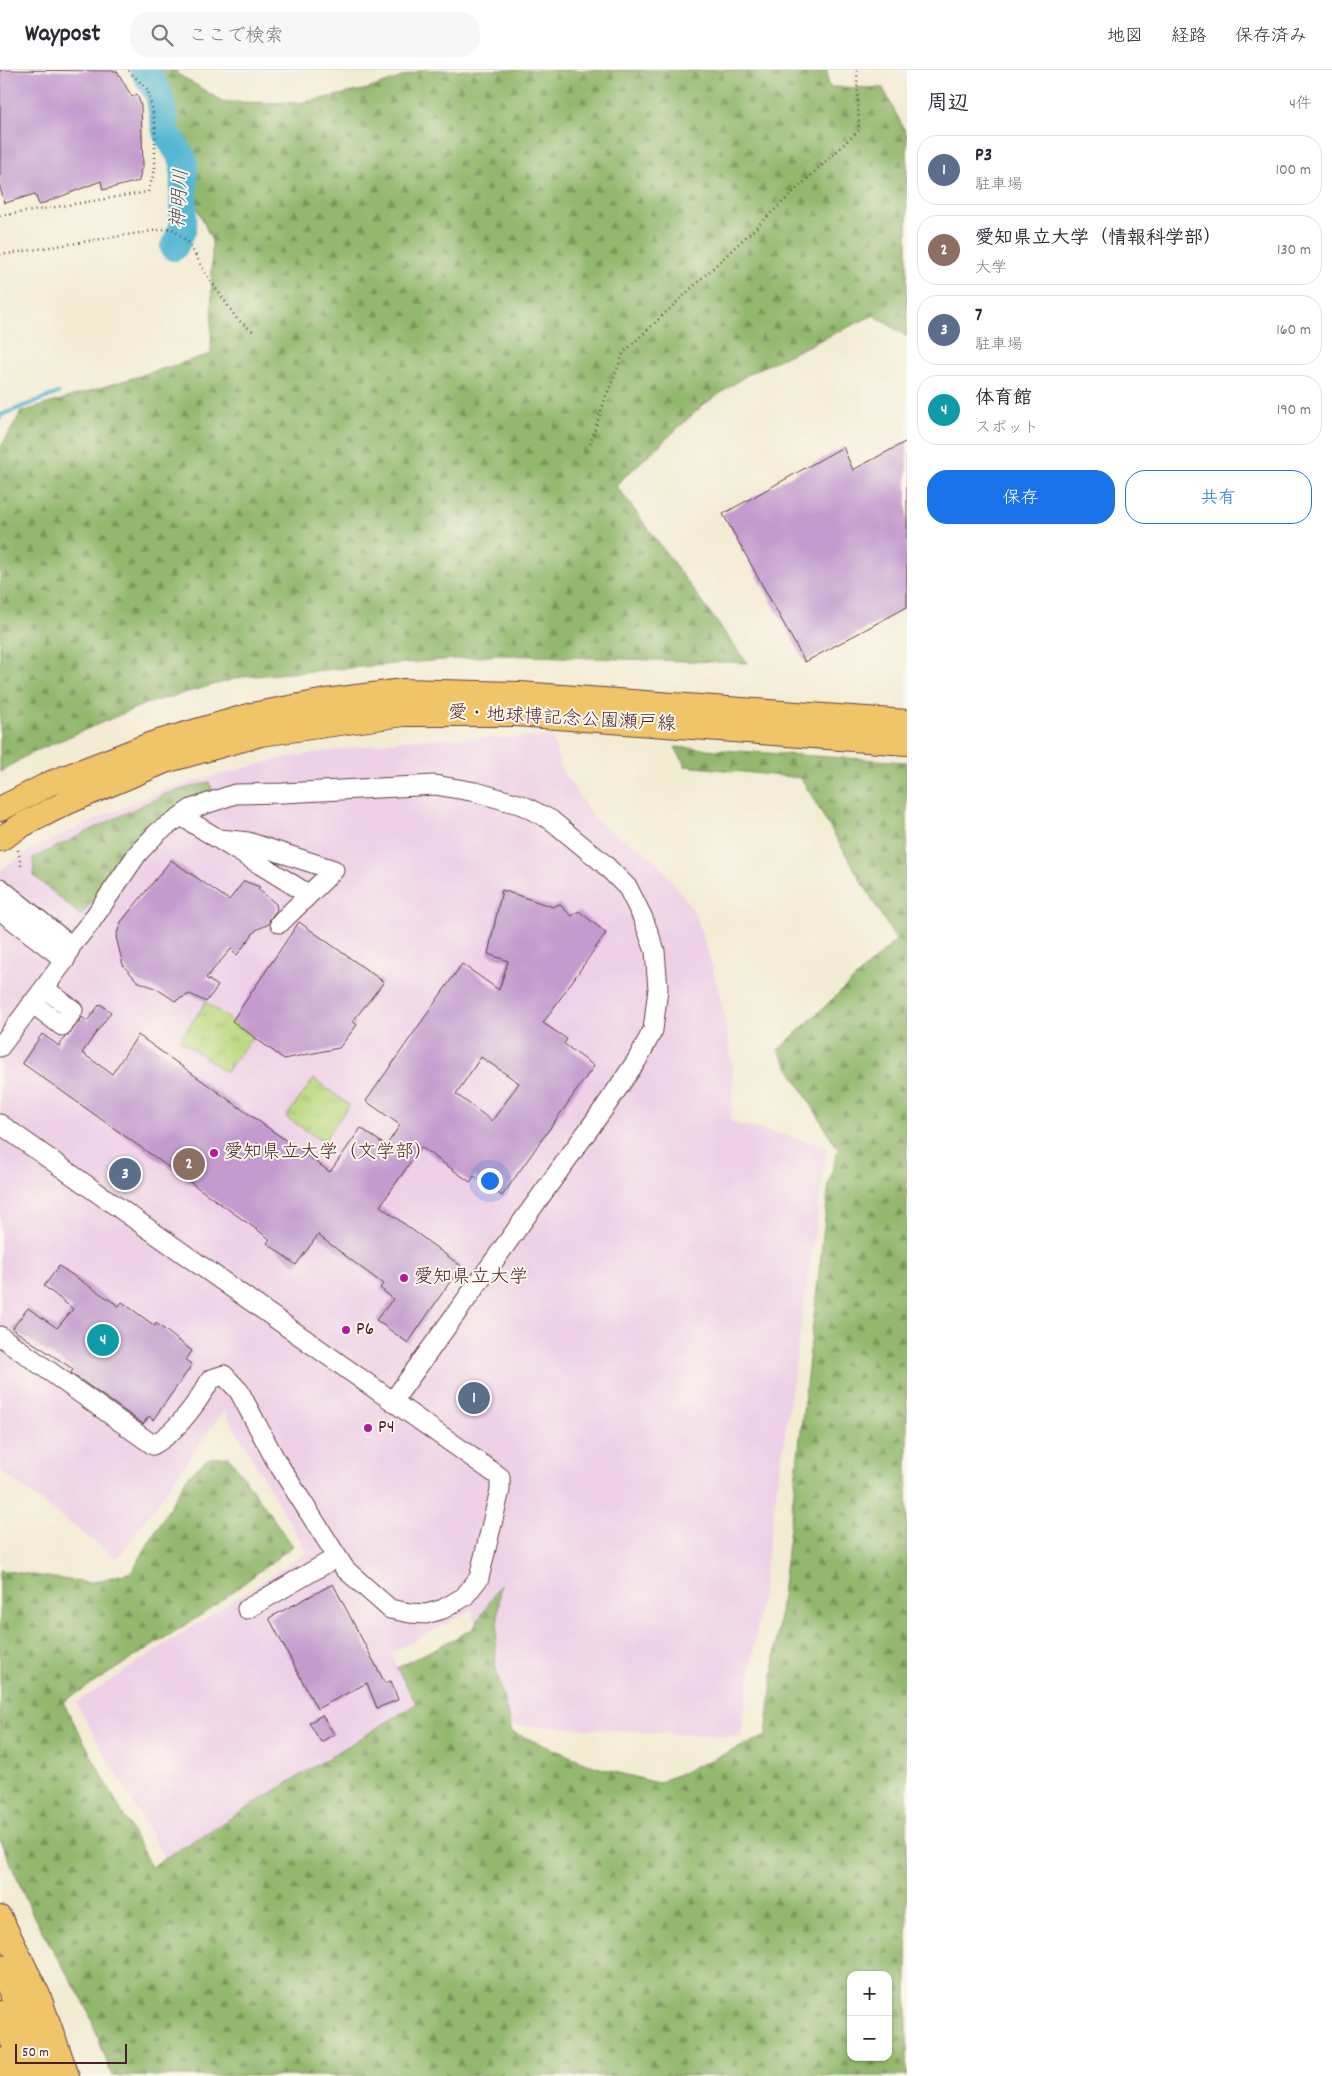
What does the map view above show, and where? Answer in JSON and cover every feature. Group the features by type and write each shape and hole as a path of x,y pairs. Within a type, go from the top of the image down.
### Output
{"main road":[{"name":"愛・地球博記念公園瀬戸線","path":"0,809 51,783 155,743 252,715 326,701 403,691 520,694 907,722"},
{"name":"愛・地球博記念公園瀬戸線","path":"9,844 24,824 68,802 165,760 261,734 404,714 516,714 907,744"},
{"path":"0,1918 38,1995 67,2076"},
{"path":"0,1966 48,2076"},
{"path":"0,2013 28,2076"},
{"path":"0,2060 8,2076"}],"lane":[{"path":"0,1047 44,988 138,853 158,832 191,809 235,794 435,785 476,792 522,805 551,820 603,863 628,888 644,918 655,951 658,989 653,1030 637,1060 607,1104 393,1402"},
{"path":"181,816 220,838 308,894"},
{"path":"220,838 248,842 334,870 280,923"},
{"path":"0,888 68,953"},
{"path":"0,906 5,914 68,953"},
{"path":"32,1004 62,1026 74,1010 44,988"},
{"path":"0,1124 500,1477 500,1490 479,1578 464,1597 443,1609 426,1614 390,1609 345,1569 275,1459 239,1391 224,1375 211,1379 201,1396 165,1438 152,1444 0,1336"},
{"path":"247,1609 337,1557"}],"path":[{"path":"0,216 148,192 155,170 156,122 148,90 128,70"},
{"path":"590,444 624,352 859,130 857,70"},
{"path":"0,254 172,228 188,242 206,274 237,319 255,333"},
{"path":"9,844 21,866"}],"shaded area":[{"name":"愛知県立大学","path":"552,737 561,768 594,819 657,861 695,912 711,962 724,1013 733,1069 731,1122 827,1146 741,1737 492,1724 472,1610 391,1653 418,1715 170,1868 76,1703 307,1552 224,1410 117,1559 0,1470 0,871 30,850 160,790 288,757 412,739"}],"green space":[{"path":"136,70 178,70 176,73 224,102 300,103 368,89 422,70 827,70 829,87 883,88 907,135 907,337 874,315 750,373 703,405 616,485 747,663 501,655 242,677 145,704 29,754 0,772 0,449 21,412 211,354 212,241"},
{"path":"675,747 907,762 907,2076 112,2076 87,2008 35,1919 0,1840 0,1570 89,1583 132,1572 187,1477 209,1458 229,1457 293,1546 206,1612 63,1702 151,1867 416,1704 397,1668 473,1629 500,1585 495,1665 512,1732 596,1767 658,1783 766,1736 829,1183 838,1149 778,1050 896,940 801,778 685,766"},
{"path":"209,782 213,791 150,827 81,916 34,876 33,858 165,794"},
{"path":"206,1002 253,1037 226,1072 180,1040"},
{"path":"314,1079 349,1105 323,1142 286,1117"}],"building":[{"path":"0,70 117,71 132,97 137,94 141,106 143,167 139,181 103,190 101,181 39,205 35,194 5,203 0,188"},
{"path":"907,441 907,607 805,662 723,514 843,447 853,470"},
{"path":"171,860 229,900 244,881 260,887 258,889 276,904 277,910 269,920 269,924 256,930 237,955 231,949 206,978 218,986 206,1002 190,994 175,1001 157,989 137,981 123,965 116,937 121,922"},
{"path":"502,890 553,907 559,904 572,916 579,911 606,933 543,1023 567,1039 564,1044 594,1066 502,1196 474,1176 470,1182 421,1147 380,1206 461,1266 408,1343 376,1320 393,1299 380,1288 383,1284 318,1235 296,1265 267,1243 270,1239 22,1063 42,1034 59,1046 82,1017 87,1021 100,1004 111,1012 82,1053 112,1074 138,1035 330,1172 361,1128 386,1146 400,1125 366,1101 462,964 499,990 508,961 488,954","holes":["481,1057 519,1083 492,1121 456,1094"]},
{"path":"299,922 384,982 353,1021 357,1025 339,1048 284,1059 232,1021"},
{"path":"59,1266 119,1306 122,1302 155,1326 156,1323 192,1351 186,1360 192,1365 153,1420 149,1416 143,1424 71,1373 73,1369 12,1329 28,1308 57,1328 73,1309 44,1286"},
{"path":"333,1584 385,1683 391,1681 398,1700 377,1708 367,1683 317,1709 269,1618"},
{"path":"322,1715 334,1734 321,1742 309,1723"}],"waterway":[{"name":"神明川","path":"144,70 159,94 166,132 184,161 183,228 174,247"},
{"path":"0,417 58,393"}],"place":[{"name":"愛知県立大学（文学部）","path":"214,1153"},
{"name":"愛知県立大学（情報科学部）","path":"189,1164"},
{"name":"7","path":"125,1174"},
{"name":"愛知県立大学","path":"404,1278"},
{"name":"P6","path":"346,1330"},
{"name":"体育館","path":"103,1340"},
{"name":"P3","path":"474,1398"},
{"name":"P4","path":"368,1428"}]}
